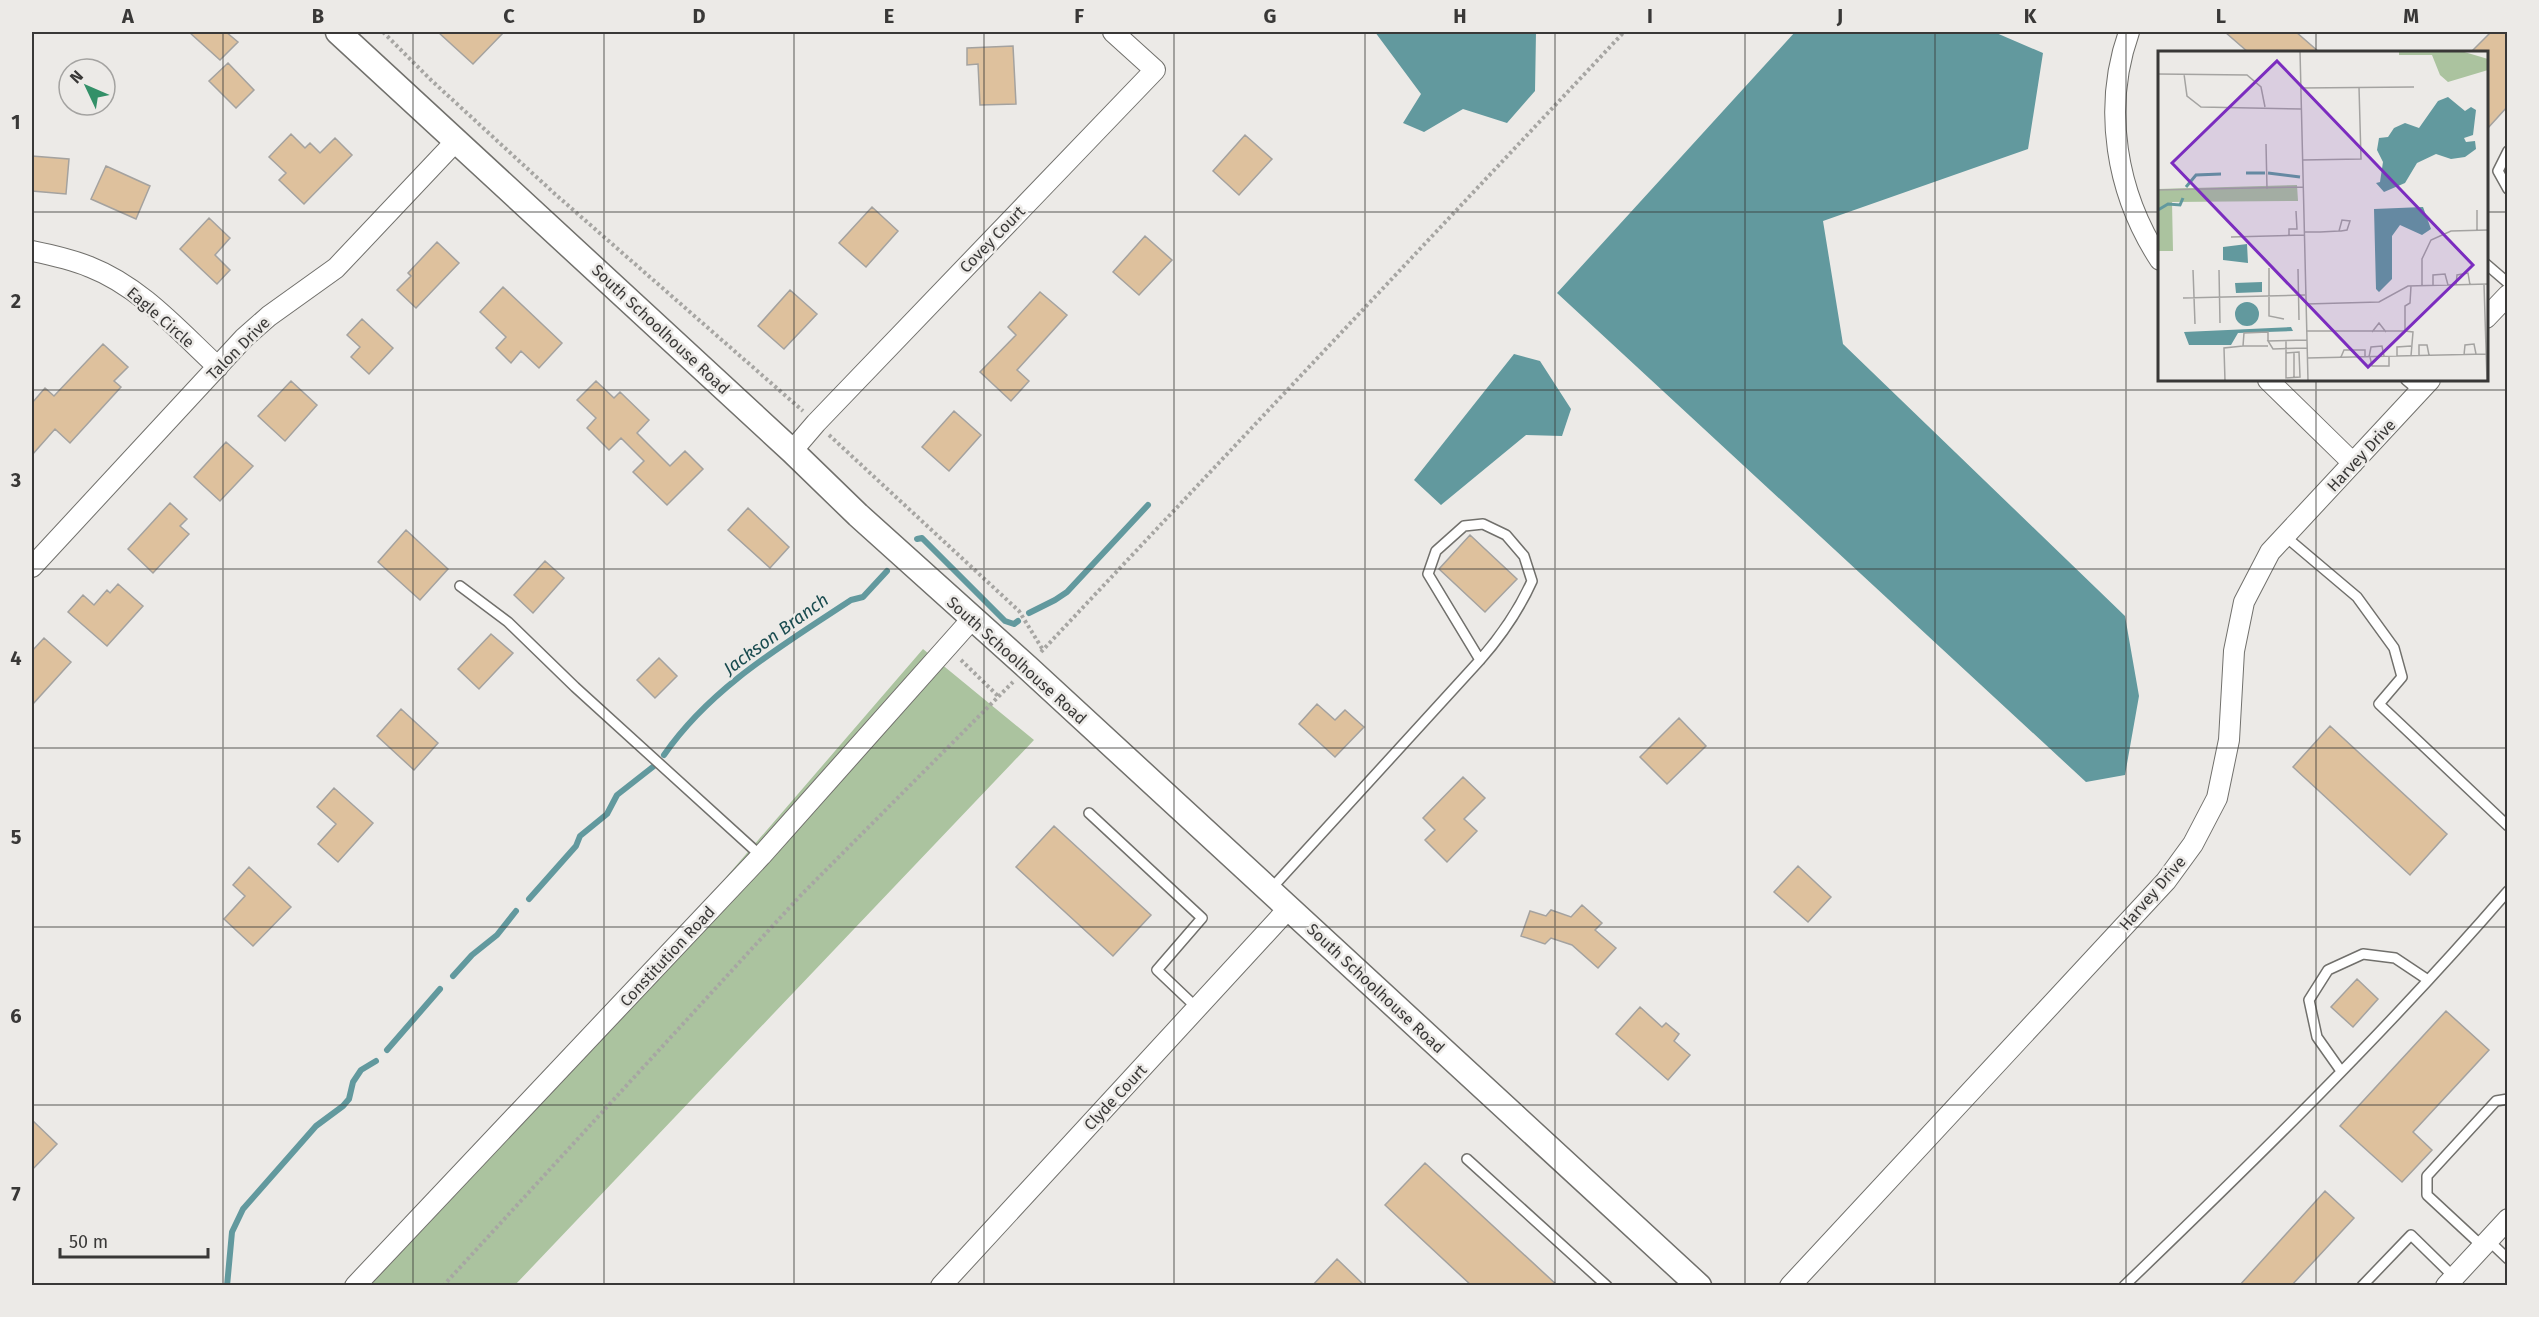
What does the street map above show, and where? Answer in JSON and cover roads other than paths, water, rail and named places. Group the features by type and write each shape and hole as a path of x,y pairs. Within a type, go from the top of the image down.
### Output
{"street":[{"name":"South Schoolhouse Road","path":"338,32 792,451 858,515 1289,908 1689,1282"},
{"name":"Covey Court","path":"792,451 816,423 1155,70 1113,32"},
{"path":"2129,32 2121,54 2115,118 2121,175 2144,237 2158,257"},
{"name":"Talon Drive","path":"32,567 257,326 336,268 456,141"},
{"name":"Eagle Circle","path":"32,251 92,267 119,281 148,302 218,367"},
{"path":"2488,317 2508,296"},
{"path":"2269,381 2353,462"},
{"name":"Harvey Drive","path":"1790,1286 2166,881 2193,844 2217,798 2229,740 2234,651 2244,602 2270,552 2353,462 2418,383"},
{"name":"Constitution Road","path":"355,1286 761,856 972,620"},
{"name":"Clyde Court","path":"941,1286 1289,908"},
{"path":"2450,1281 2508,1219"}],"lane":[{"path":"2508,151 2498,171 2508,189"},
{"path":"2488,265 2508,283"},
{"path":"1270,891 1480,660 1495,643 1518,608 1532,581 1524,556 1506,535 1483,524 1464,526 1436,551 1428,574 1480,660"},
{"path":"2286,537 2357,597 2394,648 2402,677 2379,704 2508,826"},
{"path":"460,586 508,622 575,687 761,856"},
{"path":"1089,813 1202,918 1156,970 1197,1008"},
{"path":"2124,1286 2266,1149 2428,980 2508,891"},
{"path":"2340,1071 2317,1037 2309,1000 2328,970 2363,954 2395,958 2428,980"},
{"path":"2508,1099 2496,1101 2427,1176 2427,1195 2508,1259"},
{"path":"1467,1159 1606,1286"},
{"path":"2362,1286 2411,1235 2450,1281"}],"water":[{"path":"1375,32 1536,32 1535,91 1507,123 1463,109 1424,132 1403,123 1421,94"},
{"path":"1795,32 1994,32 2043,53 2028,149 1823,221 1843,344 2125,616 2139,696 2125,775 2086,782 1557,293"},
{"path":"1514,354 1540,361 1571,409 1562,436 1526,435 1441,505 1414,480"}],"waterway":[{"name":"Jackson Branch","path":"1029,613 1067,592 1148,505"},
{"name":"Jackson Branch","path":"917,539 922,538 1005,621 1014,624 1018,621"},
{"name":"Jackson Branch","path":"664,755 703,708 726,688 774,651 851,600 863,597 887,571"},
{"name":"Jackson Branch","path":"529,899 576,846 580,836 607,814 617,795 654,766"},
{"name":"Jackson Branch","path":"453,976 472,955 497,935 516,911"},
{"name":"Jackson Branch","path":"387,1050 440,989"},
{"name":"Jackson Branch","path":"227,1286 232,1232 243,1209 316,1126 343,1106 349,1099 353,1082 361,1070 376,1061"}]}
